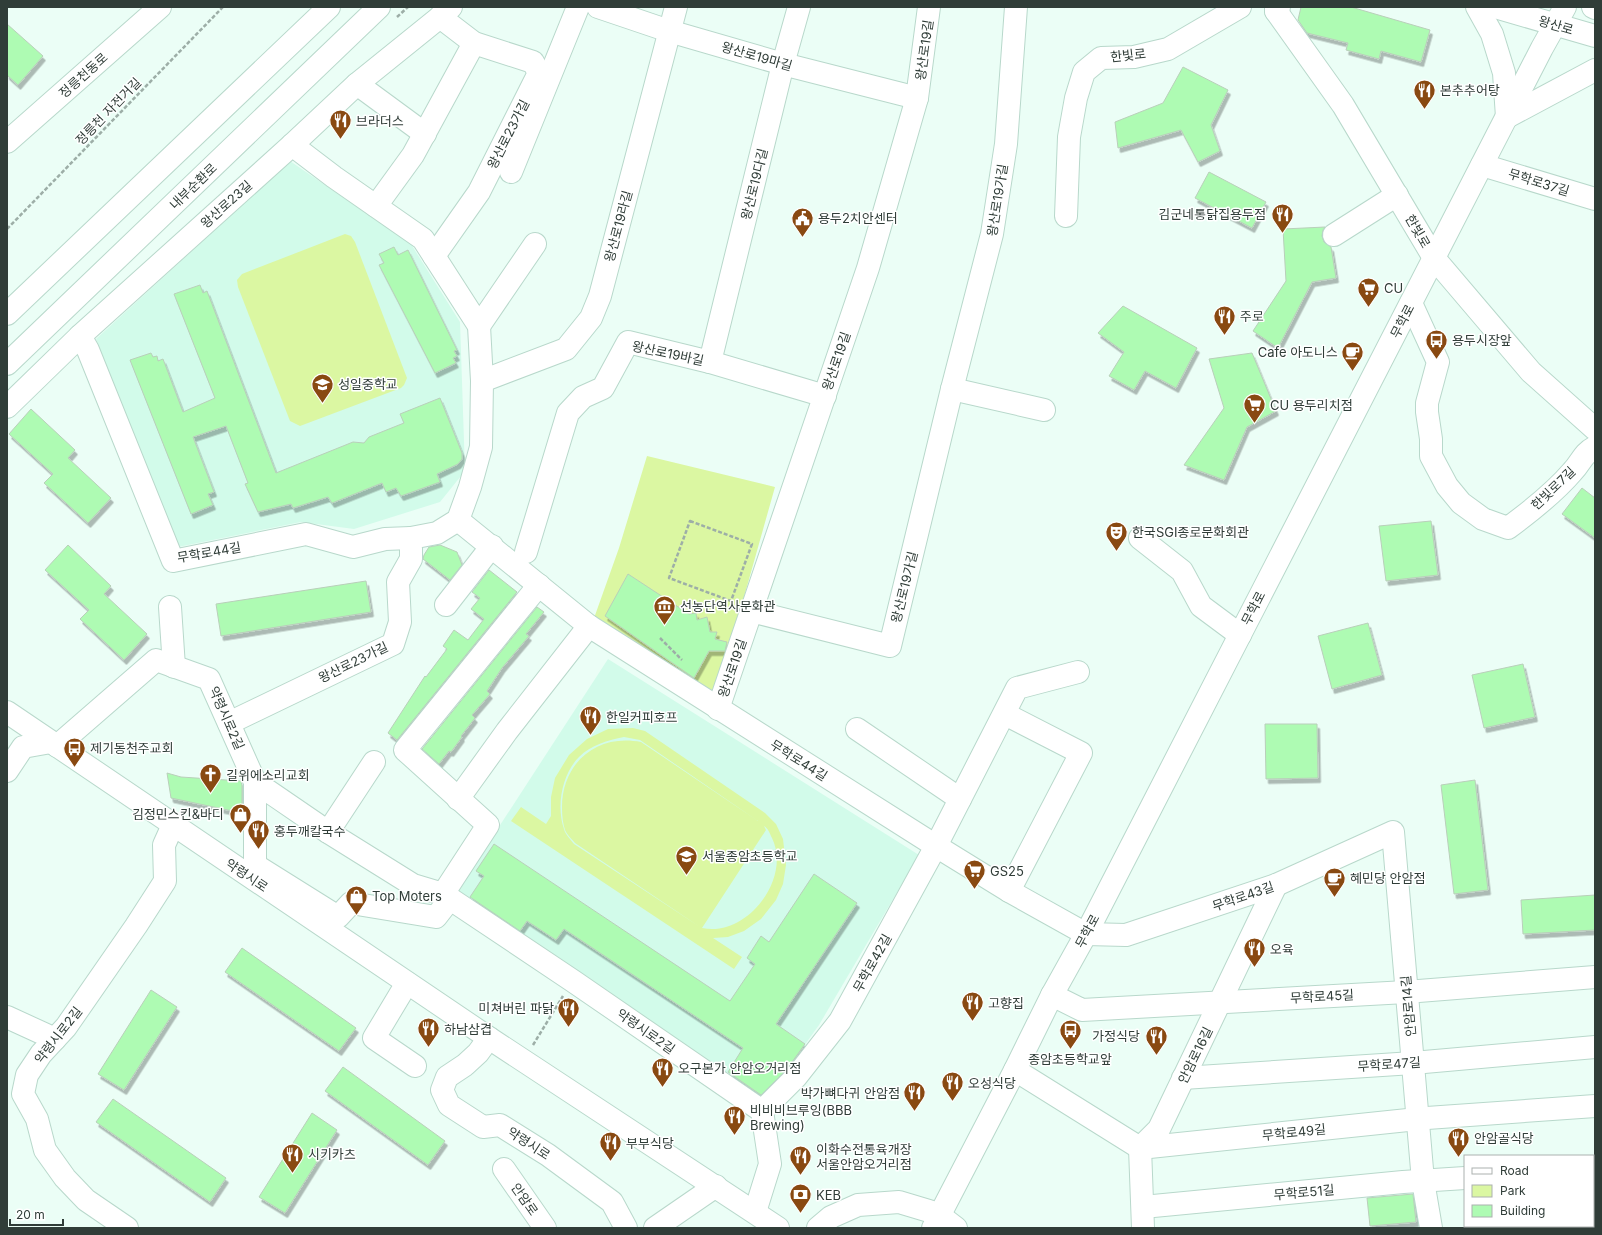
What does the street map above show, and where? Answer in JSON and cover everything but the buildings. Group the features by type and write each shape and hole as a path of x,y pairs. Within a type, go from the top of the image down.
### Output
{"main road":[{"name":"정릉천동로","path":"7,142 160,7"},
{"path":"7,314 329,7"},
{"name":"내부순환로","path":"7,364 379,7"},
{"path":"511,172 578,7"},
{"name":"왕산로19마길","path":"598,7 669,31 783,64 917,98"},
{"name":"왕산로19라길","path":"482,381 566,349 591,318 600,296 676,7"},
{"name":"왕산로19다길","path":"710,362 783,64 799,7"},
{"name":"왕산로19길","path":"718,709 868,268 917,98 929,7"},
{"name":"왕산로19가길","path":"751,611 890,646 952,389 992,234 1006,144 1016,7"},
{"name":"한빛로","path":"1066,216 1069,137 1076,98 1084,72 1101,58 1134,57 1168,49 1240,7"},
{"path":"1477,7 1492,34 1504,73 1508,117 1595,70"},
{"name":"왕산로","path":"1495,7 1560,16 1595,36"},
{"name":"한빛로","path":"1277,8 1343,105 1434,258 1531,372 1595,429"},
{"name":"왕산로23가길","path":"434,256 478,192 539,73 533,62 474,43 446,12"},
{"name":"왕산로23길","path":"7,407 80,336 292,145 357,84 446,12"},
{"name":"무학로","path":"943,1224 1052,994 1086,934 1560,16"},
{"path":"376,206 414,155 474,43"},
{"path":"357,84 425,134"},
{"path":"292,145 423,239 479,326 482,381 481,447 470,487 458,520 437,533 411,538"},
{"name":"무학로37길","path":"1482,165 1595,200"},
{"path":"1334,235 1397,195"},
{"path":"479,326 535,244"},
{"name":"한빛로7길","path":"1411,303 1438,362 1427,403 1431,439 1431,456 1447,486 1461,503 1484,518 1508,528 1552,492 1574,471 1587,451 1595,447"},
{"name":"무학로44길","path":"80,336 88,350 172,561 306,534 353,547 385,539 411,538"},
{"name":"왕산로19바길","path":"526,552 568,413 582,397 603,388 628,342 710,362 825,396"},
{"path":"952,389 1044,410"},
{"name":"무학로44길","path":"458,520 589,626 936,846 1010,891 1086,934"},
{"name":"왕산로23가길","path":"229,723 393,644 400,622 398,582 411,559 411,538"},
{"name":"무학로","path":"1140,538 1182,571 1201,606 1240,635"},
{"path":"446,605 492,546"},
{"path":"446,897 488,825 405,750 539,584"},
{"path":"170,607 174,667"},
{"path":"458,799 507,731 589,626"},
{"name":"약령시로2길","path":"54,744 156,660 209,679 255,782 328,832 413,885 446,897 573,981 762,1111"},
{"name":"무학로42길","path":"762,1111 796,1077 840,1021 936,846 1017,688 1078,672"},
{"name":"약령시로","path":"7,712 173,825 255,873 338,917 351,903 436,917 446,897"},
{"path":"1005,714 1081,753 1010,891"},
{"path":"857,729 960,799"},
{"path":"7,771 23,747 54,744"},
{"path":"328,832 374,762"},
{"path":"255,782 255,873"},
{"name":"약령시로2길","path":"115,1225 86,1200 65,1178 49,1156 45,1150 37,1119 23,1094 27,1075 41,1054 70,1021 136,926 165,881 164,845 173,825"},
{"name":"무학로43길","path":"1086,934 1126,935 1276,885 1393,832"},
{"name":"안암로14길","path":"1393,832 1417,1120 1423,1181 1431,1228"},
{"name":"약령시로","path":"255,873 407,983 488,1038 524,1060 778,1228"},
{"name":"안암로16길","path":"1140,1148 1159,1129 1276,885"},
{"name":"무학로45길","path":"1052,994 1082,1010 1406,992 1595,977"},
{"path":"407,983 374,1038 415,1066"},
{"path":"7,1017 54,1039"},
{"name":"약령시로","path":"488,1038 478,1053 465,1065 447,1077 442,1090 450,1105 483,1127 500,1125 548,1155 612,1202 626,1228"},
{"name":"무학로47길","path":"1184,1078 1413,1063 1595,1047"},
{"path":"1015,1070 1140,1148 1143,1217"},
{"name":"무학로49길","path":"1140,1148 1417,1120 1595,1106"},
{"path":"755,1212 770,1164 762,1111"},
{"name":"안암로","path":"504,1169 545,1228"},
{"name":"무학로51길","path":"1143,1217 1423,1181 1464,1178"},
{"path":"655,1228 716,1186"},
{"path":"818,1228 831,1217 858,1205 899,1202 929,1211 943,1224"}],"path":[{"name":"정릉천 자전거길","path":"7,229 223,7"},
{"path":"690,521 752,544 737,585 731,601 669,578 690,521"},
{"path":"524,1060 573,981"}],"shaded area":[{"path":"290,161 411,244 460,322 465,471 440,502 354,529 301,522 178,547 96,339"},
{"name":"서울종암초등학교","path":"608,659 919,855 819,1025 761,1106 454,896"}],"green space":[{"path":"345,234 351,236 355,242 407,378 401,388 300,426 290,421 238,287 237,280 242,274"},
{"path":"647,456 775,487 733,636 712,697 593,621 619,548"},
{"path":"633,728 645,731 765,813 776,824 783,839 786,865 783,884 776,900 761,919 744,931 728,937 713,938 742,957 734,969 511,821 521,807 546,824 551,816 551,797 555,778 569,755 587,739 608,729","holes":["624,737 640,740 758,821 641,742 625,740 610,742 596,747 584,755 568,778 563,793 562,817 566,832 575,843 700,927 574,844 565,831 562,820 561,810 562,791 568,772 573,764 579,757 594,746 606,741","764,826 772,838 777,854 776,871 770,887 761,902 749,915 734,924 718,929 702,928 766,830"]}],"pier":[{"path":"295,7 389,7 7,371 7,281"}],"place":[{"name":"본추추어탕","path":"1425,110"},
{"name":"브라더스","path":"341,140"},
{"name":"김군네통닭집용두점","path":"1282,234"},
{"name":"용두2치안센터","path":"802,238"},
{"name":"CU","path":"1368,308"},
{"name":"주로","path":"1224,336"},
{"name":"용두시장앞","path":"1436,360"},
{"name":"Cafe 아도니스","path":"1353,372"},
{"name":"성일중학교","path":"323,404"},
{"name":"CU 용두리치점","path":"1255,424"},
{"name":"한국SGI종로문화회관","path":"1116,552"},
{"name":"선농단역사문화관","path":"664,626"},
{"name":"한일커피호프","path":"591,736"},
{"name":"제기동천주교회","path":"75,768"},
{"name":"길위에소리교회","path":"211,794"},
{"name":"김정민스킨&바디","path":"240,834"},
{"name":"홍두깨칼국수","path":"258,850"},
{"name":"서울종암초등학교","path":"687,876"},
{"name":"GS25","path":"975,890"},
{"name":"혜민당 안암점","path":"1335,898"},
{"name":"Top Moters","path":"356,916"},
{"name":"오육","path":"1254,968"},
{"name":"고향집","path":"972,1022"},
{"name":"미쳐버린 파닭","path":"569,1028"},
{"name":"하남삼겹","path":"429,1048"},
{"name":"종암초등학교앞","path":"1070,1050"},
{"name":"가정식당","path":"1156,1056"},
{"name":"오구본가 안암오거리점","path":"662,1088"},
{"name":"오성식당","path":"953,1102"},
{"name":"박가뼈다귀 안암점","path":"915,1112"},
{"name":"비비비브루잉(BBB Brewing)","path":"734,1136"},
{"name":"안암골식당","path":"1458,1158"},
{"name":"부부식당","path":"610,1162"},
{"name":"시키카츠","path":"292,1174"},
{"name":"이화수전통육개장 서울안암오거리점","path":"800,1176"},
{"name":"KEB","path":"801,1214"}]}
